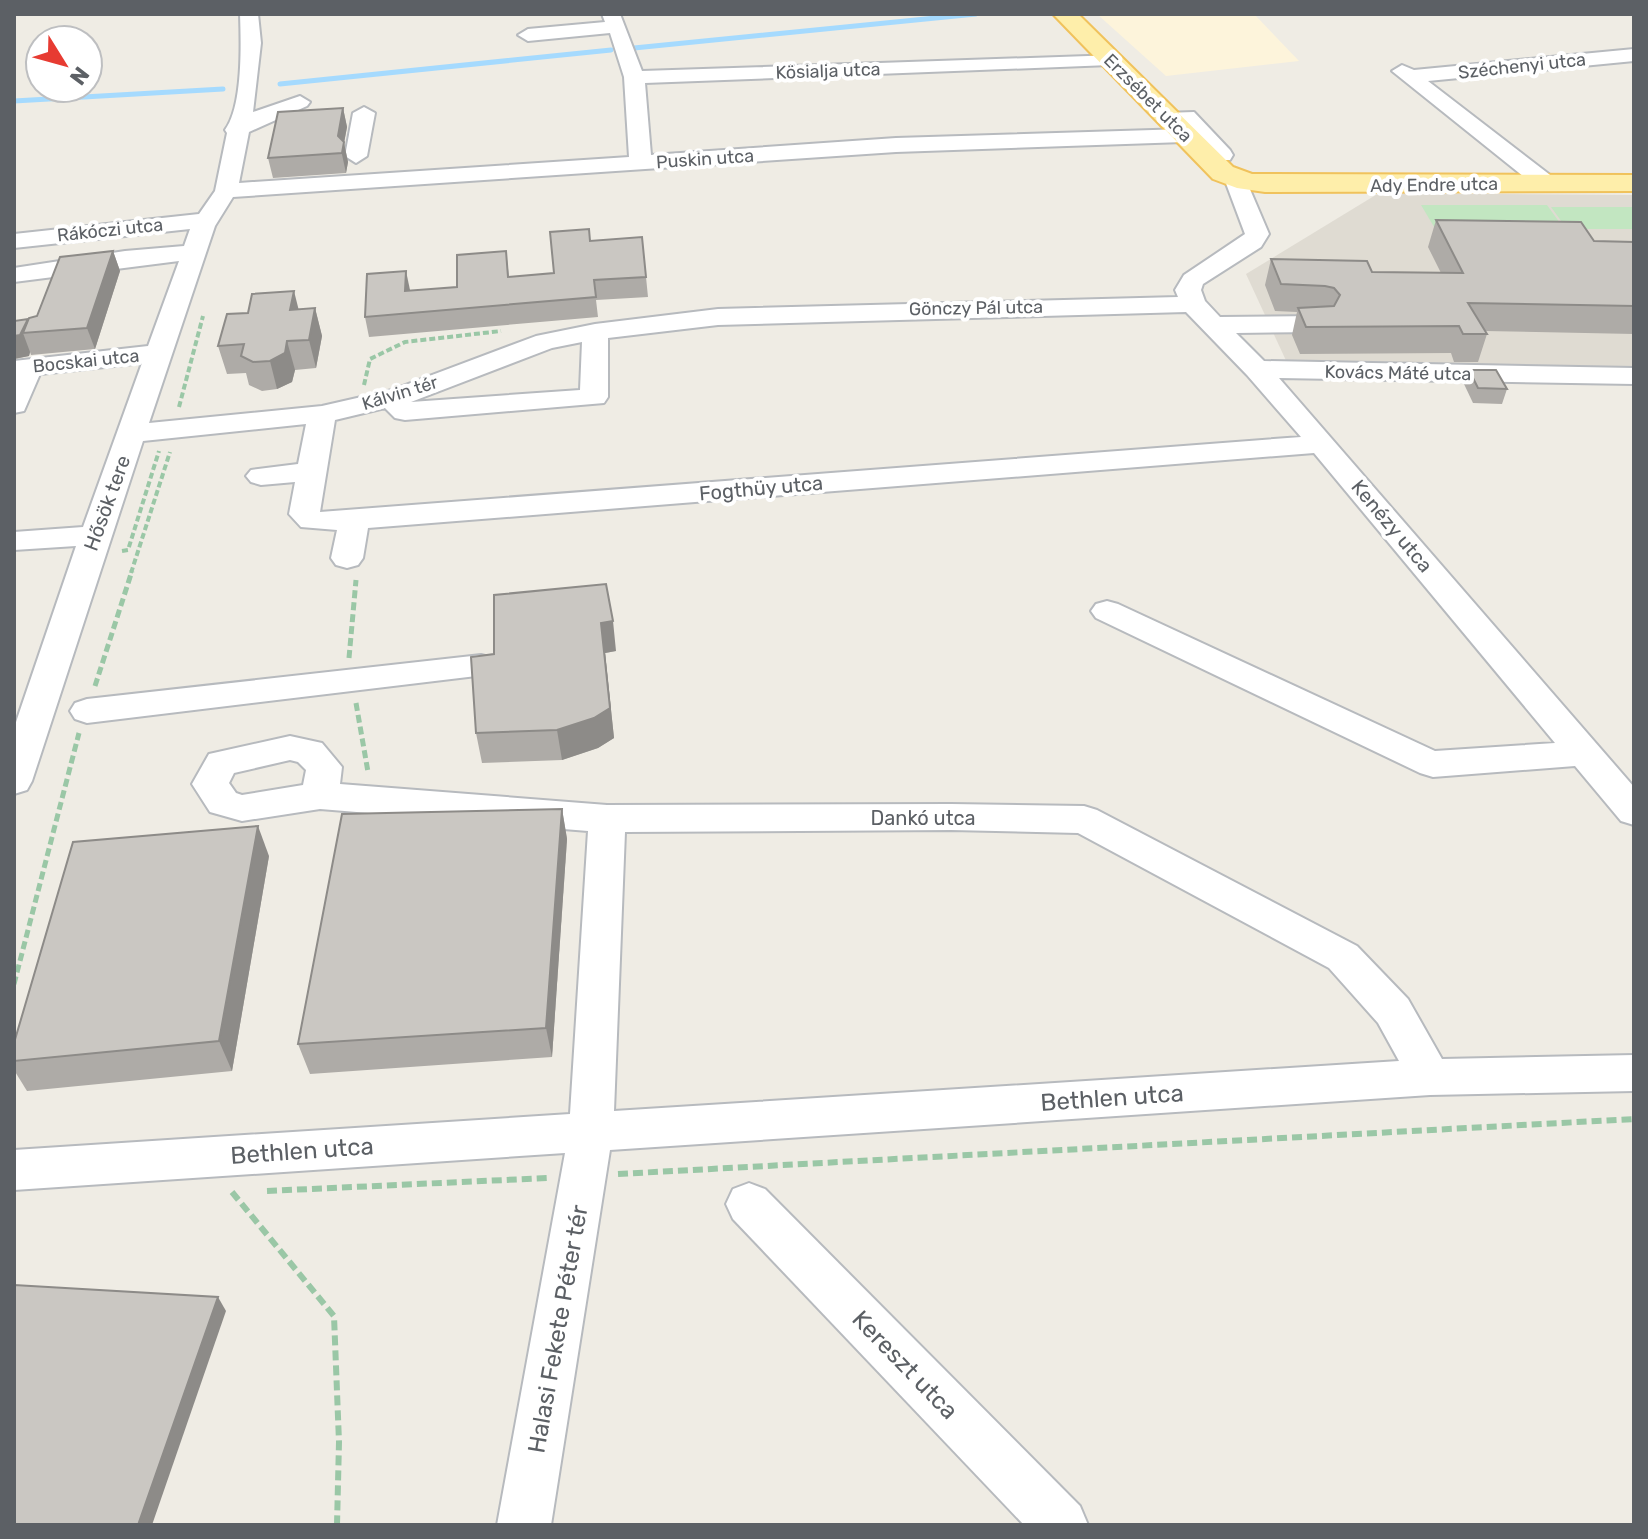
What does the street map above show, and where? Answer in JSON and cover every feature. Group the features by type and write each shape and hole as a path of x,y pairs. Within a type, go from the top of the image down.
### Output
{"main road":[{"name":"Erzsébet utca","path":"1065,14 1205,156 1235,178"},
{"name":"Ady Endre utca","path":"1235,178 1265,184 1634,183"}],"street":[{"path":"226,191 236,130 247,90 251,43 249,14"},
{"path":"527,33 613,20 626,48 634,77 641,164"},
{"name":"Széchenyi utca","path":"1546,183 1405,74 1634,55"},
{"name":"Kösialja utca","path":"634,77 1110,59"},
{"path":"236,130 264,115 300,102 247,90"},
{"path":"356,156 364,113"},
{"name":"Puskin utca","path":"226,191 1177,126"},
{"path":"1202,314 1188,290 1193,280 1252,242 1257,234 1235,178"},
{"name":"Hősök tere","path":"14,781 194,252 205,223 226,191"},
{"name":"Rákóczi utca","path":"14,241 205,223"},
{"path":"14,275 194,252"},
{"path":"46,293 55,269"},
{"name":"Gönczy Pál utca","path":"595,332 718,317 1202,314 1318,324"},
{"name":"Kenézy utca","path":"1202,314 1322,444 1634,812"},
{"path":"397,405 405,412 594,397 595,332"},
{"name":"Kálvin tér","path":"189,421 322,414 400,397 545,342 595,332"},
{"name":"Bocskai utca","path":"21,368 159,353"},
{"path":"1253,366 1496,362"},
{"name":"Kovács Máté utca","path":"1253,366 1368,374 1634,376"},
{"path":"14,405 21,368"},
{"path":"462,373 469,407"},
{"name":"Fogthüy utca","path":"322,414 304,514 312,521 358,520 1322,444"},
{"path":"133,433 189,421"},
{"path":"261,476 312,472"},
{"path":"347,558 358,520"},
{"path":"14,541 95,536"},
{"path":"1107,611 1433,764 1585,753"},
{"path":"87,711 481,666"},
{"name":"Dankó utca","path":"320,796 607,819 951,817 1084,820 1343,957 1393,1011 1430,1077"},
{"path":"588,1154 607,819"},
{"name":"Bethlen utca","path":"14,1170 588,1154 1430,1077 1634,1073"},
{"name":"Halasi Fekete Péter tér","path":"524,1525 588,1154"},
{"name":"Kereszt utca","path":"749,1204 1061,1525"}],"path":[{"path":"14,984 87,711 189,421 178,410 205,310"},
{"path":"362,392 370,359 384,350 405,342 507,330"},
{"path":"263,1191 588,1154 1634,1119"},
{"path":"232,1192 334,1316 339,1442 337,1525"},
{"path":"216,1193 247,1192"}],"shaded area":[{"path":"1097,14 1254,14 1299,61 1166,76"},
{"path":"1379,193 1634,195 1634,370 1289,367 1246,274"}],"green space":[{"path":"1421,205 1547,205 1570,237 1440,237"},
{"path":"1551,207 1634,207 1634,229 1567,229"}],"building":[{"path":"343,108 338,136 344,142 342,153 268,158 278,112"},
{"path":"1436,220 1581,222 1594,241 1634,242 1634,306 1468,303 1487,334 1463,334 1459,326 1306,327 1298,308 1334,306 1340,295 1334,288 1325,286 1281,284 1271,259 1367,261 1372,272 1463,273"},
{"path":"589,229 590,241 642,237 646,277 594,280 596,297 365,317 367,274 406,271 405,291 457,287 457,255 506,251 508,277 554,273 550,232"},
{"path":"113,251 87,328 23,333 29,318 37,316 60,257"},
{"path":"294,291 290,310 315,308 309,340 287,341 285,353 270,361 253,362 241,356 244,344 218,346 227,314 248,313 252,294"},
{"path":"28,319 20,335 14,336 14,321"},
{"path":"1469,370 1496,370 1507,389 1478,388"},
{"path":"606,584 613,621 601,623 610,708 594,718 557,730 476,733 471,657 494,654 494,595"},
{"path":"562,809 546,1028 298,1044 342,814"},
{"path":"258,826 219,1041 14,1061 14,1043 73,842"},
{"path":"14,1285 218,1297 138,1525 14,1525"}],"waterway":[{"path":"634,48 976,14"},
{"path":"280,84 611,50"},
{"path":"14,101 223,89"}]}
